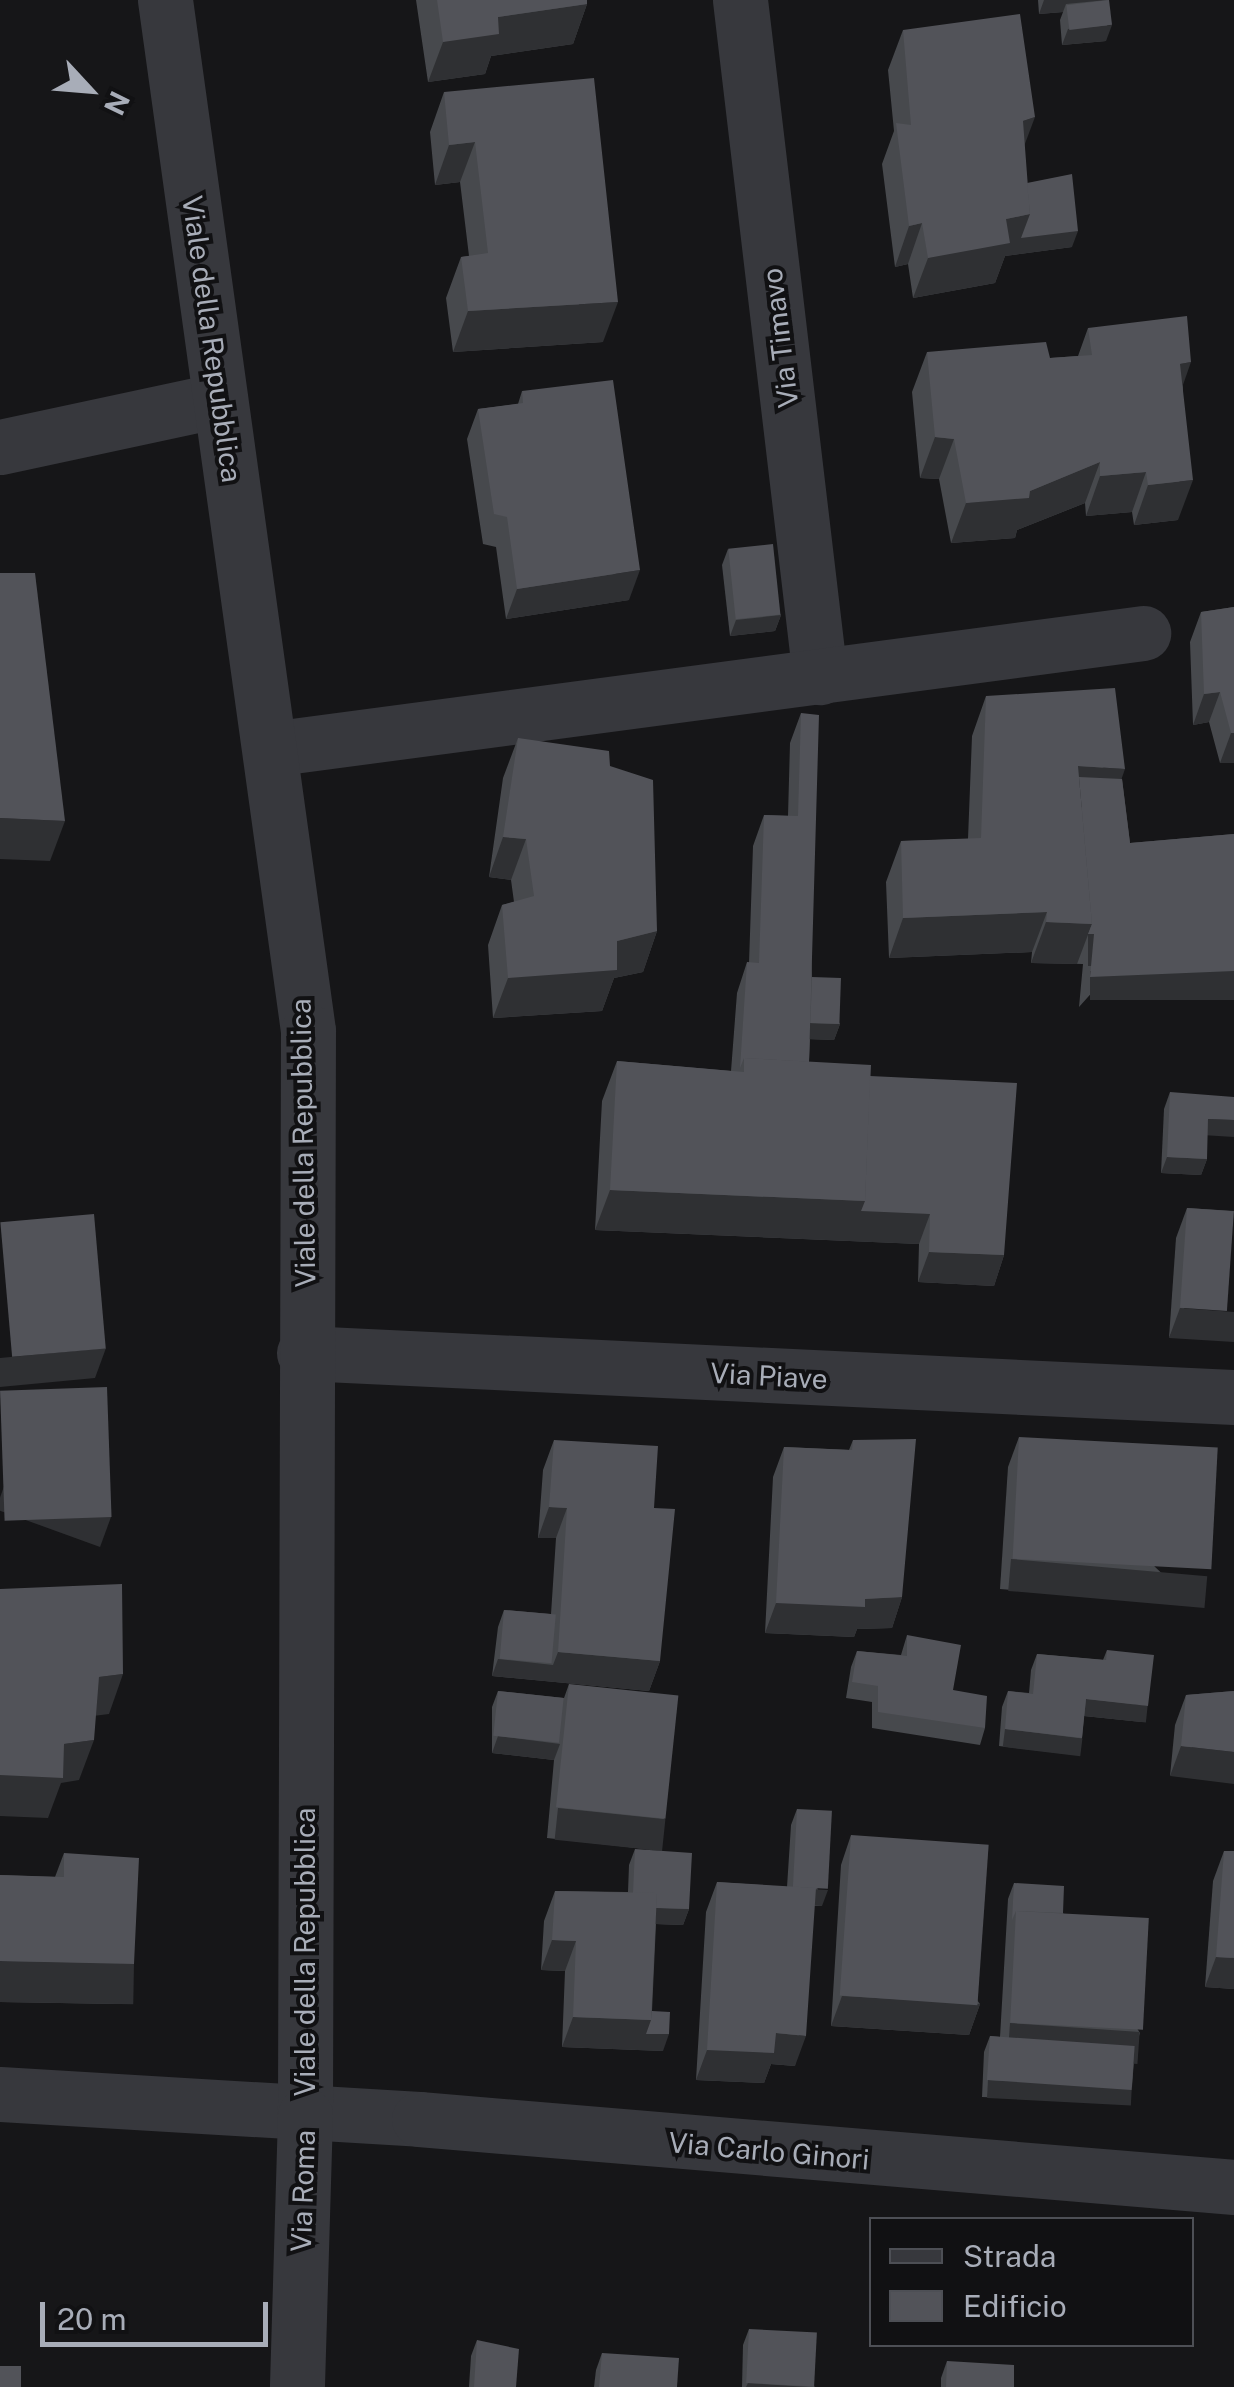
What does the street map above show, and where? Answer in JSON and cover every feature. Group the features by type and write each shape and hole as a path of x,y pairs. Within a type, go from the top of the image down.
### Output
{"street":[{"name":"Viale della Repubblica","path":"165,0 308,1031 304,1354 305,2115"},
{"name":"Via Timavo","path":"740,0 820,676"},
{"path":"0,447 220,400"},
{"path":"270,748 1143,632"},
{"name":"Via Piave","path":"304,1354 1234,1397"},
{"name":"Via Carlo Ginori","path":"0,2094 1234,2187"},
{"name":"Via Roma","path":"297,2387 305,2115"}],"building":[{"path":"437,0 587,0 587,4 498,17 499,34 443,42"},
{"path":"1109,0 1112,25 1069,30 1066,5"},
{"path":"1020,14 1035,117 1023,121 1030,214 1006,219 1010,243 928,258 922,223 909,226 896,123 911,125 903,30"},
{"path":"594,78 618,302 468,311 461,257 488,253 475,142 449,145 444,92"},
{"path":"1072,174 1078,231 1021,238 1030,214 1027,183"},
{"path":"1187,316 1191,362 1180,364 1193,480 1148,485 1146,472 1100,476 1100,462 1030,491 1029,498 966,503 954,439 935,437 927,352 1046,342 1050,358 1092,355 1088,328"},
{"path":"613,380 640,570 517,589 507,517 494,514 478,409 523,403 522,391"},
{"path":"773,544 780,615 736,619 728,549"},
{"path":"0,573 35,573 65,821 0,818"},
{"path":"1234,607 1231,733 1220,692 1204,694 1201,612"},
{"path":"1115,688 1125,769 1078,766 1092,924 1046,922 1047,912 903,918 901,841 981,838 986,696"},
{"path":"801,713 819,715 809,1062 744,1058 740,1068 747,962 759,963 764,815 798,816"},
{"path":"518,738 609,751 610,766 653,780 657,931 617,941 617,970 508,978 502,905 534,896 526,839 503,837"},
{"path":"1079,777 1122,779 1130,843 1234,834 1234,971 1090,977 1094,934 1088,934 1092,924"},
{"path":"812,977 841,978 839,1024 810,1023"},
{"path":"744,1058 871,1065 865,1201 610,1190 617,1061 744,1072"},
{"path":"870,1076 1017,1083 1004,1255 929,1252 930,1214 861,1211 865,1201"},
{"path":"1170,1092 1234,1097 1234,1120 1208,1119 1207,1159 1167,1157"},
{"path":"1187,1208 1234,1211 1227,1311 1180,1308"},
{"path":"94,1214 106,1348 12,1357 0,1222"},
{"path":"107,1387 112,1517 5,1521 0,1391"},
{"path":"1019,1437 1218,1447 1211,1569 1013,1559"},
{"path":"916,1439 902,1597 865,1599 865,1607 776,1603 784,1447 852,1450 853,1440"},
{"path":"554,1440 658,1446 654,1508 675,1509 660,1661 558,1652 567,1508 549,1507"},
{"path":"122,1584 123,1674 99,1677 94,1740 64,1744 63,1778 0,1775 0,1589"},
{"path":"504,1610 556,1615 552,1663 500,1659"},
{"path":"907,1635 961,1645 953,1690 987,1696 985,1728 878,1712 878,1686 852,1682 857,1651 907,1656"},
{"path":"1107,1650 1154,1655 1148,1706 1086,1699 1082,1738 1005,1729 1008,1691 1033,1694 1037,1654 1106,1660"},
{"path":"569,1684 678,1695 665,1819 556,1807"},
{"path":"498,1691 564,1698 559,1743 493,1736"},
{"path":"1234,1691 1234,1752 1181,1746 1186,1695"},
{"path":"797,1809 832,1811 828,1889 793,1887"},
{"path":"851,1835 989,1845 977,2005 840,1996"},
{"path":"635,1849 692,1853 689,1909 656,1908 657,1893 633,1893"},
{"path":"1224,1851 1234,1851 1234,1958 1216,1957"},
{"path":"64,1853 139,1858 134,1964 0,1961 0,1875 64,1877"},
{"path":"717,1882 816,1888 806,2036 776,2033 774,2053 707,2050"},
{"path":"1014,1883 1064,1886 1063,1913 1016,1911 1012,1920"},
{"path":"555,1891 657,1893 651,2020 573,2017 576,1941 552,1940"},
{"path":"1016,1911 1149,1918 1143,2030 1010,2023"},
{"path":"652,2011 670,2012 669,2034 646,2034"},
{"path":"990,2036 1135,2046 1132,2090 987,2080"},
{"path":"749,2329 817,2333 814,2386 746,2383"},
{"path":"477,2340 519,2349 516,2387 474,2387"},
{"path":"602,2353 679,2358 677,2387 599,2387"},
{"path":"947,2361 1014,2365 1014,2387 946,2387"},
{"path":"0,2366 21,2366 21,2387 0,2387"}]}
